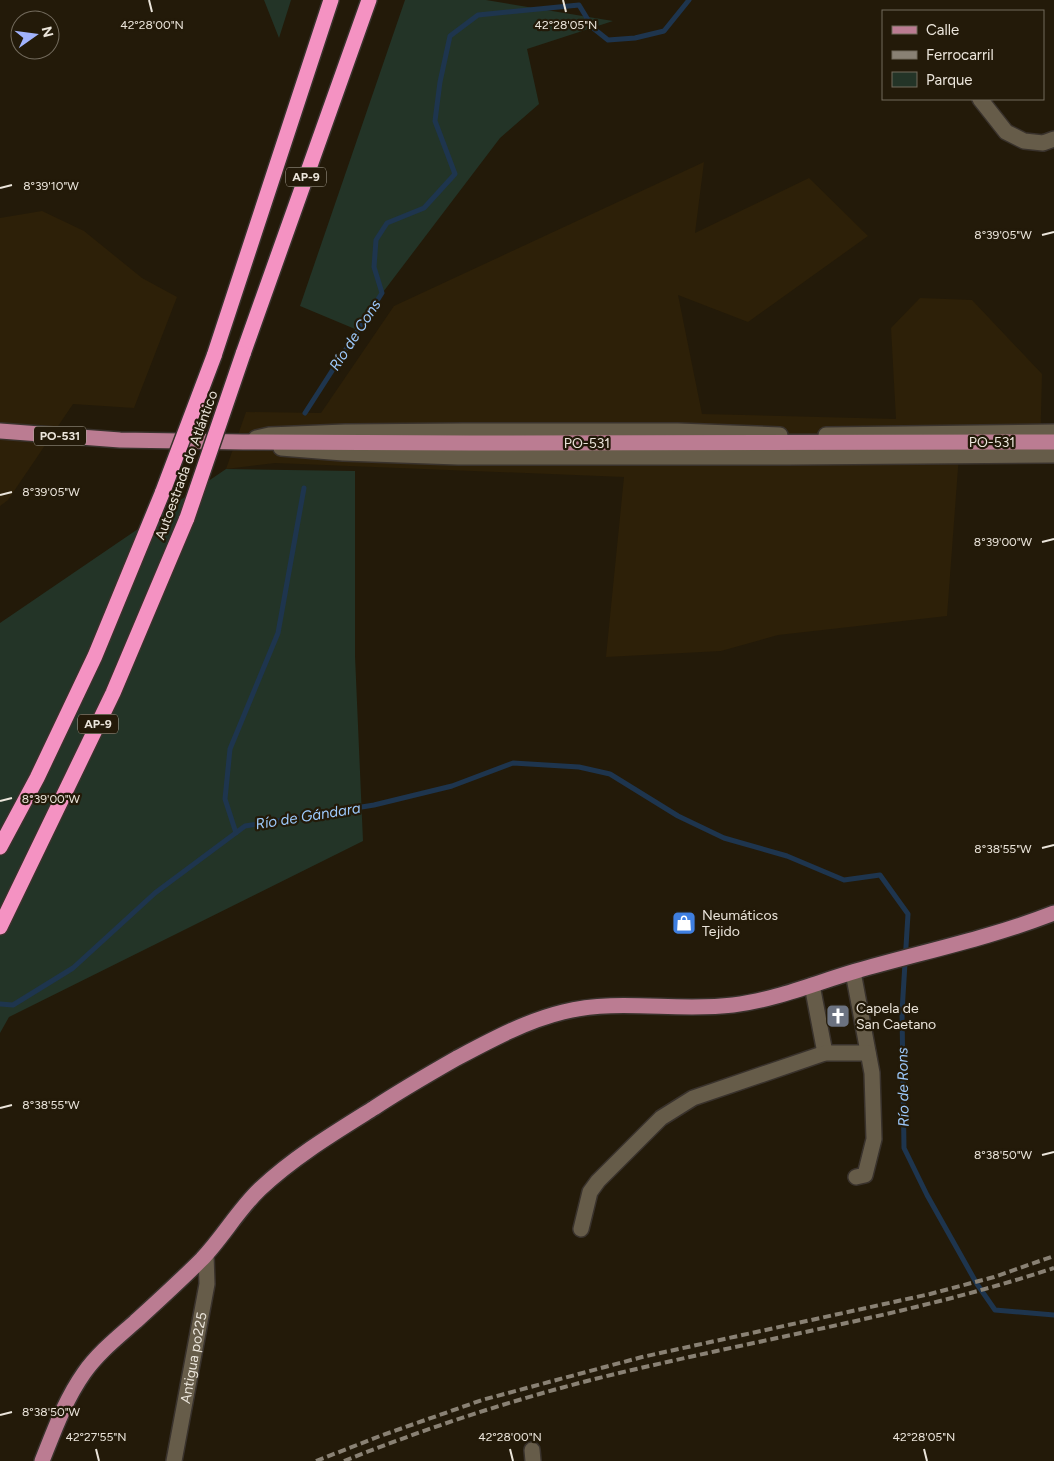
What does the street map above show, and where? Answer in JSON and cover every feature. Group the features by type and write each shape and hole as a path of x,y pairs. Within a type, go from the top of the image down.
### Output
{"highway":[{"name":"Autoestrada do Atlántico","path":"0,848 37,778 95,656 163,491 214,356 331,0"},
{"name":"Autoestrada do Atlántico","path":"0,927 113,693 187,518 243,354 369,0"}],"main road":[{"name":"PO-531","path":"0,431 120,440 243,442 1054,442"},
{"path":"42,1461 64,1407 93,1362 105,1348 173,1288 206,1255 245,1205 262,1188 294,1160 406,1087 484,1044 561,1012 580,1008 612,1005 660,1007 730,1006 775,996 853,972 989,935 1054,913"}],"street":[{"path":"981,100 1006,132 1024,141 1043,143 1054,139"},
{"name":"PO-531","path":"267,441 345,432 678,430 768,436 1054,432"},
{"path":"243,442 267,441"},
{"name":"PO-531","path":"267,441 343,453 458,457 1054,455"},
{"path":"853,972 872,1073 874,1139 865,1175 856,1177"},
{"path":"812,985 824,1053"},
{"path":"581,1230 590,1192 598,1181 661,1118 693,1098 824,1053 868,1053"},
{"name":"Antigua po225","path":"174,1461 207,1284 206,1255"}],"shaded area":[{"path":"704,162 695,233 809,178 868,236 748,322 678,295 702,414 896,419 891,328 920,298 972,300 1042,374 1040,455 959,455 947,616 778,635 721,651 606,657 624,477 275,463 226,469 246,412 321,413 394,306"},
{"path":"42,211 84,231 142,278 177,297 134,408 73,404 8,500 0,506 0,218"}],"green space":[{"path":"264,0 291,0 279,38"},
{"path":"405,0 486,0 613,21 527,49 539,104 500,138 355,329 300,306"},
{"path":"226,469 355,471 355,656 363,841 9,1017 0,1033 0,623"}],"waterway":[{"name":"Río de Cons","path":"305,413 382,293 374,267 376,240 387,223 424,208 455,174 435,121 440,82 450,36 478,15 579,5 593,28 608,40 635,38 664,31 689,0"},
{"name":"Río de Cons","path":"236,833 225,799 230,749 278,633 304,488"},
{"name":"Río de Rons","path":"0,1004 13,1005 73,968 155,893 245,826 374,805 452,786 513,763 579,767 610,774 678,816 724,838 787,856 844,880 880,875 908,914 902,1012 904,1148 927,1195 977,1284 995,1310 1054,1315"}],"railway":[{"path":"316,1461 482,1400 642,1357 930,1294 994,1277 1054,1256"},
{"path":"344,1461 458,1419 575,1384 956,1297 1054,1268"}],"place":[{"name":"Neumáticos Tejido","path":"684,923"},
{"name":"Capela de San Caetano","path":"838,1016"}],"water label":[{"name":"Río de Gándara","path":"308,816"}]}
